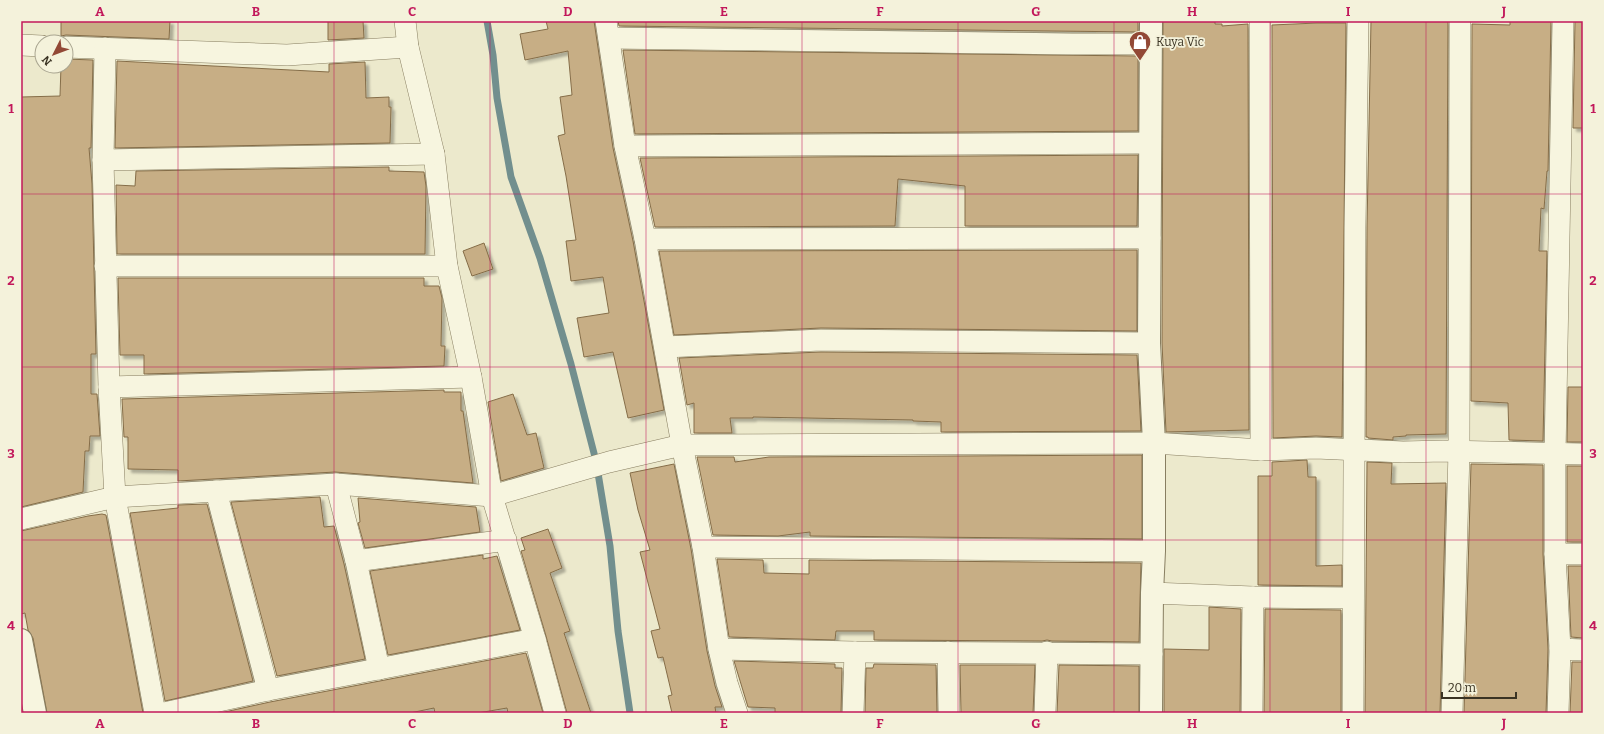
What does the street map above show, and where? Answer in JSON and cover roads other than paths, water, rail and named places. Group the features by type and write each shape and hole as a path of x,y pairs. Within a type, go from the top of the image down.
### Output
{"street":[{"path":"405,21 408,47 434,154 446,266 471,376 492,496 535,639 555,713"},
{"path":"1151,21 1149,343 1154,443 1151,713"},
{"path":"1260,21 1261,450"},
{"path":"1353,713 1355,451 1354,227 1358,21"},
{"path":"1452,713 1459,451 1460,21"},
{"path":"1558,713 1560,649 1555,554 1555,454 1563,21"},
{"path":"737,713 727,683 719,649 703,547 682,445 645,239 625,146 608,30 1072,44 1151,44"},
{"path":"21,45 34,46"},
{"path":"74,46 287,55 408,47"},
{"path":"105,48 102,160 114,497 156,713"},
{"path":"625,146 1150,143"},
{"path":"102,160 434,154"},
{"path":"645,239 1150,238"},
{"path":"105,266 446,266"},
{"path":"664,347 821,340 1149,343"},
{"path":"109,387 471,376"},
{"path":"21,518 114,497 336,484 492,496 609,462 682,445 1154,443 1261,450 1316,448 1355,451 1459,451 1583,454"},
{"path":"336,484 356,561 379,669"},
{"path":"216,491 268,690"},
{"path":"356,561 506,540"},
{"path":"703,547 1154,551"},
{"path":"1555,554 1583,554"},
{"path":"1152,593 1253,597 1353,598"},
{"path":"1252,713 1253,597"},
{"path":"164,713 268,690 535,639"},
{"path":"21,640 35,713"},
{"path":"719,649 855,652 1046,652 1152,654"},
{"path":"1560,649 1583,650"},
{"path":"853,713 855,652"},
{"path":"948,652 949,713"},
{"path":"1045,713 1046,652"}],"waterway":[{"path":"487,21 493,55 497,98 511,177 540,258 571,364 596,461 610,546 618,631 630,713"}],"place":[{"name":"Kuya Vic","path":"1140,62"}]}
